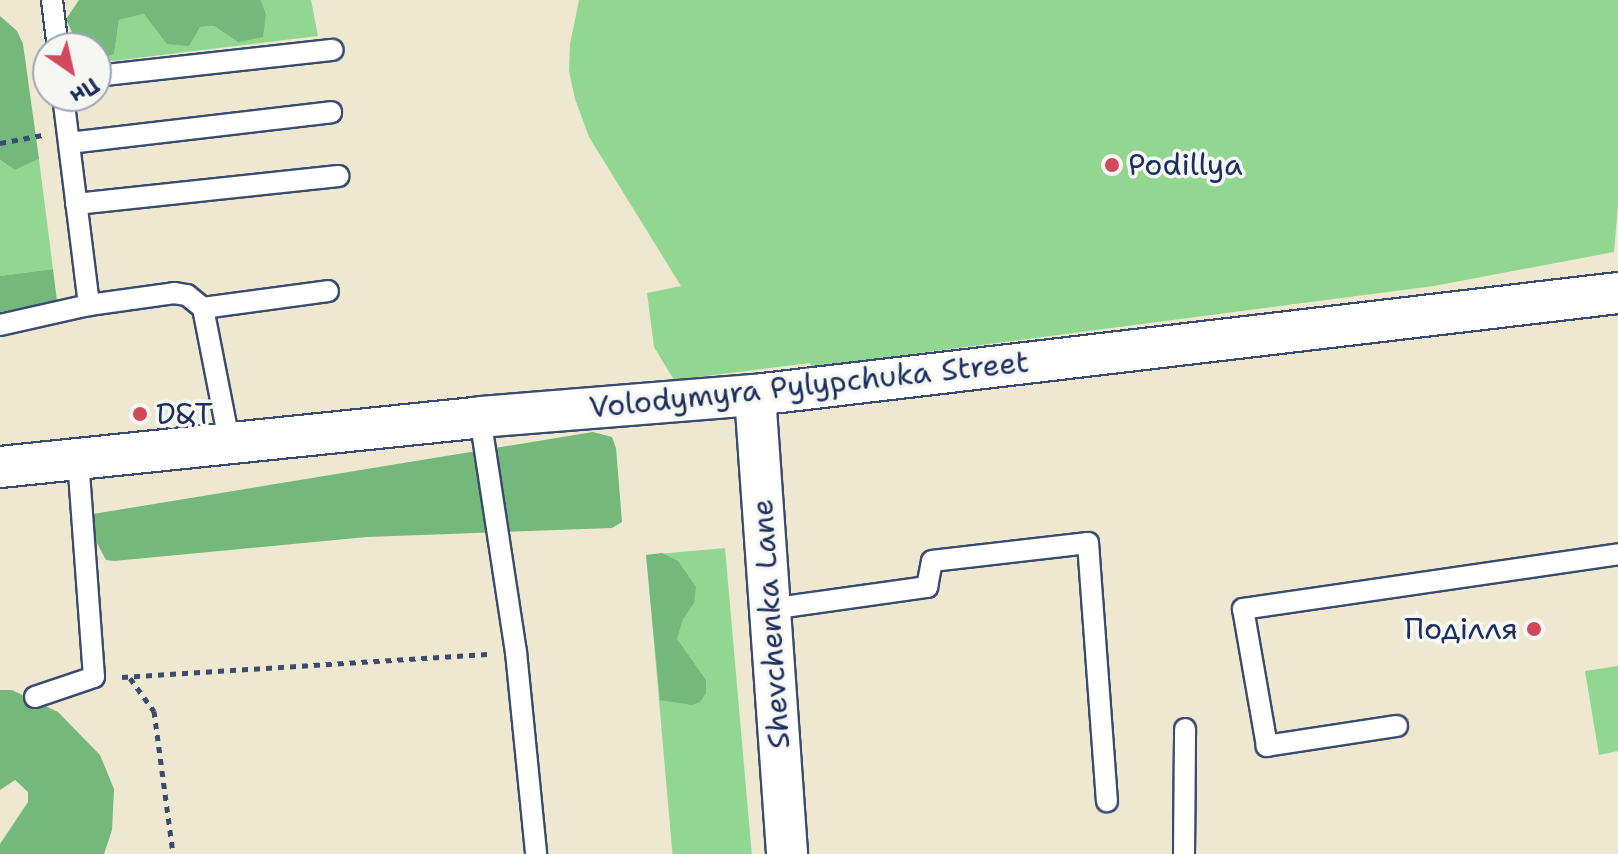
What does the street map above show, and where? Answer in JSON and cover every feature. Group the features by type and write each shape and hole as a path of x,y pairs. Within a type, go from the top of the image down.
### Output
{"street":[{"name":"Volodymyra Pylypchuka Street","path":"0,467 480,417 755,395 1618,293"},
{"name":"Shevchenka Lane","path":"755,395 787,854"}],"lane":[{"path":"52,0 56,32"},
{"path":"112,74 333,50"},
{"path":"65,112 89,305"},
{"path":"68,137 331,112"},
{"path":"76,204 339,176"},
{"path":"203,308 328,291"},
{"path":"0,325 89,305 174,293 187,295 203,308 229,441"},
{"path":"480,417 516,652 536,854"},
{"path":"35,697 94,677 78,457"},
{"path":"770,609 927,587 932,561 1088,543 1107,801"},
{"path":"1397,726 1267,746 1243,609 1618,554"},
{"path":"1184,854 1185,729"}],"path":[{"path":"0,143 68,137"},
{"path":"94,677 516,652"},
{"path":"129,677 154,711 173,854"}],"green space":[{"path":"79,0 261,0 266,14 263,37 238,42 214,26 200,27 189,46 167,44 144,14 119,20 112,55 112,32 72,32 66,19"},
{"path":"261,0 311,0 318,36 112,61 119,20 144,14 200,27 214,26 238,42 266,14"},
{"name":"Podillya","path":"579,0 1618,0 1618,205 1614,252 1434,286 812,367 810,363 674,380 654,347 647,293 681,286 589,137 575,99 569,71 570,44"},
{"path":"0,16 17,31 23,44 39,159 15,170 0,160"},
{"path":"39,159 53,269 0,276 0,160 15,170"},
{"path":"53,269 57,301 0,312 0,276"},
{"path":"593,432 612,437 616,448 622,522 612,528 367,537 114,561 106,560 88,526 93,514"},
{"path":"725,548 752,854 672,854 646,555"},
{"path":"662,553 678,561 696,587 694,603 683,619 677,639 706,680 706,693 700,702 692,705 660,700 646,555"},
{"path":"1618,666 1618,751 1599,755 1585,671"},
{"path":"0,690 12,690 58,712 100,755 114,789 112,830 104,854 0,854 0,844 28,802 28,792 15,780 0,790"}],"place":[{"name":"Podillya","path":"1112,165"},
{"name":"D&T","path":"140,414"},
{"name":"Поділля","path":"1534,629"}]}
